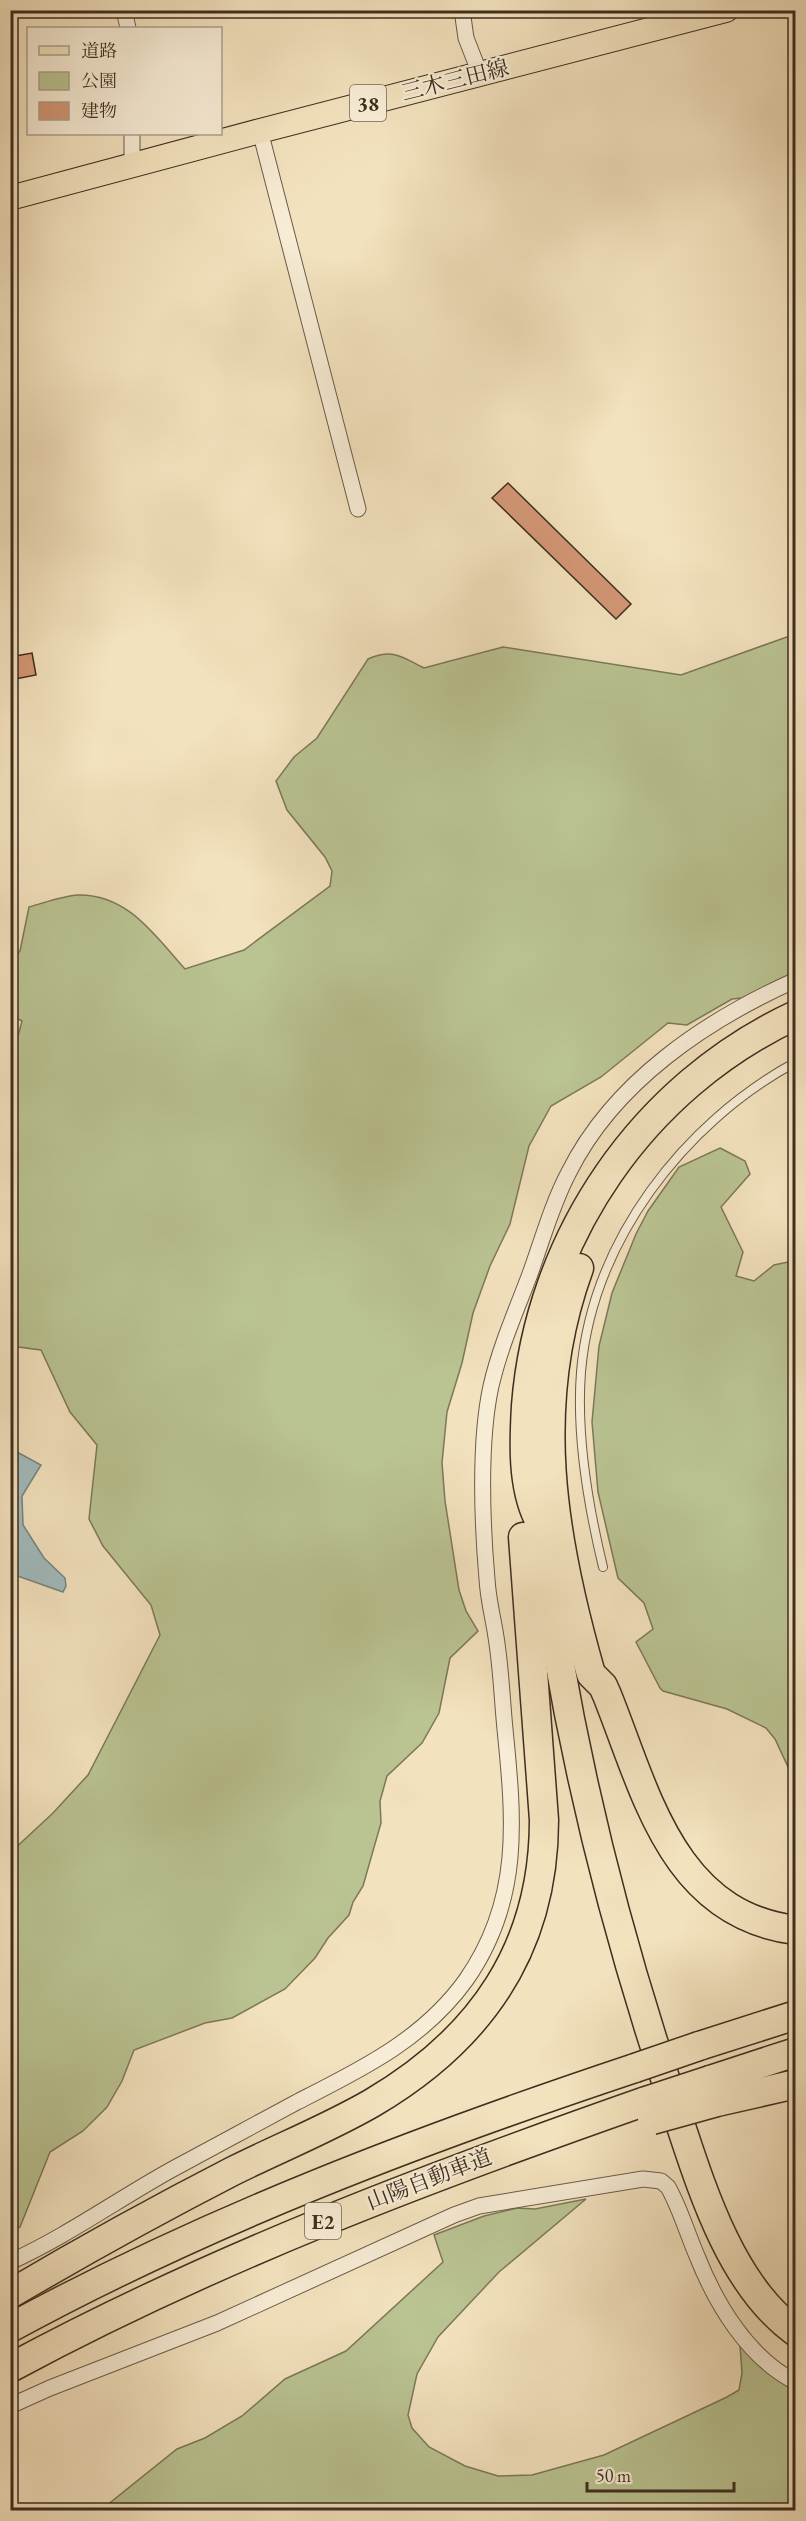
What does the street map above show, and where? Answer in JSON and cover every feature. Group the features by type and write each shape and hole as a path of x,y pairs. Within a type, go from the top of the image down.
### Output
{"highway":[{"path":"10,2295 152,2213 385,2095 410,2079 439,2055 465,2030 499,1986 516,1957 530,1923 540,1879 544,1840 522,1520 529,1500 526,1414 528,1385 538,1328 559,1266 591,1201 636,1136 675,1095 724,1056 795,1014"},
{"path":"795,1035 749,1061 716,1084 687,1109 658,1139 625,1180 602,1218 584,1255 568,1297 553,1366 549,1443 563,1556 591,1674 586,1702 601,1780 627,1888 698,2123 735,2217 763,2270 795,2307"},
{"path":"529,1500 538,1518 558,1654 586,1793 609,1891 652,2039 682,2128 724,2238 758,2294 795,2332"},
{"path":"591,1674 603,1686 660,1829 687,1870 705,1890 733,1911 764,1924 795,1930"},
{"name":"山陽自動車道","path":"10,2328 124,2270 296,2194 450,2133 795,2015"},
{"name":"山陽自動車道","path":"18,2364 159,2293 321,2221 471,2163 714,2091 795,2052"},
{"path":"714,2091 795,2084"}],"main road":[{"name":"三木三田線","path":"10,198 726,10"}],"street":[{"path":"124,10 128,27"},
{"path":"462,10 466,38 480,74"},
{"path":"260,131 358,509"},
{"path":"132,135 132,165"},
{"path":"10,2262 52,2241 159,2177 384,2055 428,2023 470,1973 488,1939 507,1887 513,1842 513,1803 496,1636 487,1579 485,1539 485,1431 499,1354 569,1172 597,1128 627,1094 682,1043 739,1006 795,980"},
{"path":"10,2406 50,2388 217,2323 454,2215 479,2206 643,2179 661,2181 668,2187 705,2277 723,2308 756,2351 772,2367 795,2382"}],"lane":[{"path":"603,1567 586,1471 581,1384 589,1330 604,1279 618,1246 646,1196 688,1145 728,1108 795,1062"}],"green space":[{"path":"795,634 795,972 742,998 732,999 687,1025 668,1023 601,1077 551,1106 529,1146 510,1224 490,1266 473,1313 462,1363 447,1412 442,1463 445,1501 459,1590 466,1611 478,1631 450,1658 439,1713 422,1743 387,1776 380,1801 381,1823 363,1886 353,1902 349,1915 328,1938 315,1958 285,1989 232,2018 205,2023 134,2050 122,2081 107,2107 83,2131 50,2152 20,2227 11,2233 11,1852 53,1813 88,1775 160,1635 151,1605 103,1546 89,1519 97,1445 70,1412 41,1350 11,1346 10,1053 14,1052 22,1021 11,1015 10,962 20,951 29,907 78,895 112,902 139,919 185,969 244,950 330,886 332,871 325,857 287,810 276,781 294,757 317,738 368,659 391,654 403,657 424,668 503,647 681,675"},
{"path":"720,1148 745,1161 750,1174 721,1207 743,1252 736,1276 754,1281 774,1265 788,1262 795,1267 795,1782 775,1739 766,1728 727,1709 663,1691 660,1688 636,1642 653,1629 644,1603 618,1578 598,1492 592,1422 599,1346 612,1293 648,1211 679,1167"},
{"path":"586,2199 499,2272 438,2337 417,2374 408,2415 412,2428 429,2447 465,2466 498,2476 532,2475 604,2455 739,2390 742,2373 740,2345 768,2373 795,2392 795,2510 101,2510 177,2449 205,2438 242,2416 285,2379 346,2351 443,2262 434,2235 484,2216 517,2208 535,2209"}],"water":[{"path":"17,1452 41,1465 22,1496 23,1525 44,1558 65,1578 66,1586 63,1592 15,1575 11,1577 11,1456"}],"building":[{"path":"508,483 631,604 616,619 492,498"},
{"path":"32,653 36,675 10,680 10,657"}]}
